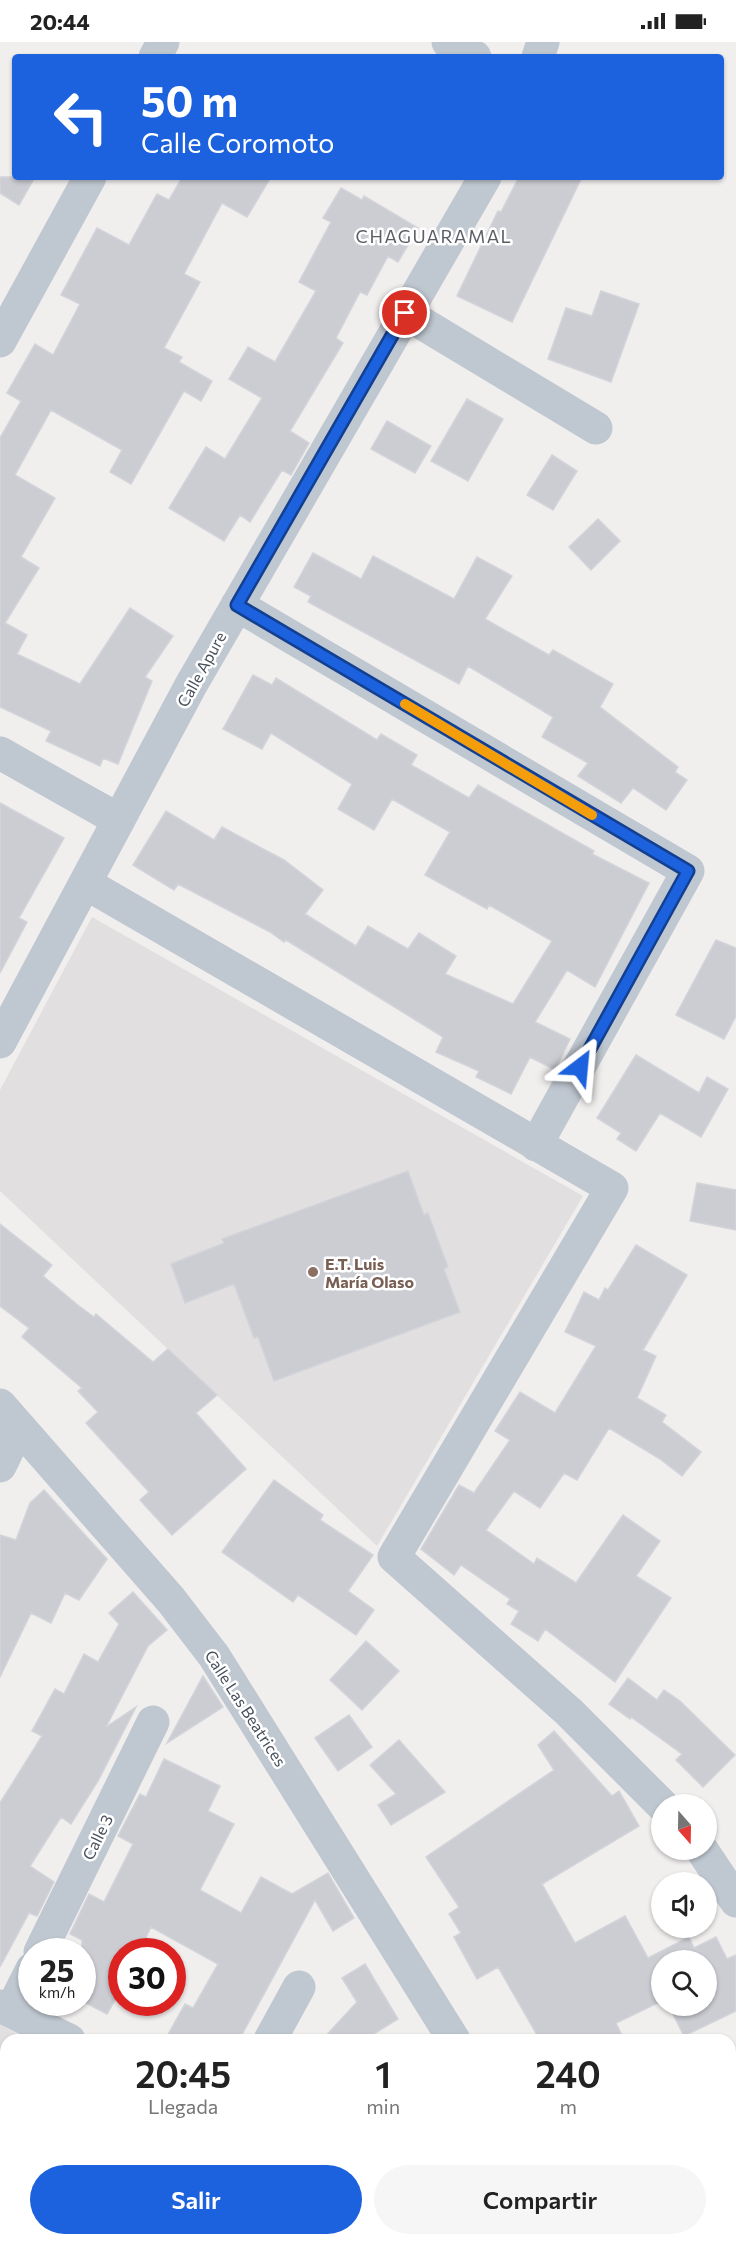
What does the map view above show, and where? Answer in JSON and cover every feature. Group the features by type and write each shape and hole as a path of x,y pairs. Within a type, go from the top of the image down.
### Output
{"street":[{"path":"448,42 470,54"},
{"path":"0,341 88,180"},
{"name":"Calle Apure","path":"0,1042 191,685 483,180"},
{"path":"405,313 596,428"},
{"path":"237,605 688,871 536,1145"},
{"path":"0,753 119,820"},
{"path":"85,883 612,1188 394,1557 569,1712 651,1794"},
{"path":"0,1466 10,1416"},
{"name":"Calle Las Beatrices","path":"10,1416 171,1600 214,1656 450,2034"},
{"name":"Calle 3","path":"47,1938 153,1722"},
{"path":"709,1860 736,1901"},
{"path":"273,2034 299,1987"},
{"path":"18,1990 6,2008 57,2034"}],"shaded area":[{"name":"E.T. Luis María Olaso","path":"92,917 583,1196 377,1546 0,1191 0,1090"},
{"path":"0,2025 18,2034 0,2034"}],"building":[{"path":"0,177 12,177 12,180 33,180 19,205 0,193"},
{"path":"180,180 269,180 247,217 222,203 184,274 200,282 164,348 182,357 179,362 212,381 201,401 184,391 131,484 110,472 122,450 51,410 15,475 55,498 21,557 39,568 5,623 27,635 17,654 80,684 130,608 173,636 145,677 152,681 118,764 103,758 100,766 46,741 51,731 0,707 0,438 21,401 7,393 35,344 53,355 80,304 61,295 97,228 129,245 157,194 169,200"},
{"path":"517,180 581,180 512,322 457,296 498,211 501,212"},
{"path":"341,188 362,200 364,196 418,228 398,262 388,256 367,295 360,292 336,338 343,343 290,431 309,443 291,475 282,470 250,522 240,515 224,541 169,508 206,447 225,459 262,398 229,379 248,347 275,362 316,291 299,282 331,222 323,218"},
{"path":"601,291 639,304 611,382 548,359 566,308 592,316"},
{"path":"467,399 503,419 468,481 431,461"},
{"path":"387,421 431,446 415,473 371,449"},
{"path":"552,455 577,471 553,510 527,495"},
{"path":"598,519 620,541 591,570 569,547"},
{"path":"313,553 361,579 373,556 454,599 477,557 512,576 485,619 549,655 553,650 613,684 600,707 678,767 675,772 687,780 666,810 633,788 621,803 578,776 588,763 542,737 553,717 468,666 459,684 308,602 311,596 294,587"},
{"path":"253,675 272,685 276,678 377,740 381,734 417,755 411,765 469,798 478,785 594,851 592,854 649,883 595,987 567,970 535,1022 570,1039 555,1070 530,1057 511,1094 476,1077 479,1071 436,1052 443,1037 286,940 284,942 270,932 178,884 174,890 133,865 166,811 214,840 222,827 284,860 323,890 305,914 356,946 368,926 408,949 419,933 456,956 445,974 513,1004 552,941 489,905 487,909 425,875 450,832 392,799 374,830 338,809 352,784 271,733 262,749 223,729"},
{"path":"0,803 64,838 19,918 27,922 0,973"},
{"path":"716,940 736,948 736,1016 724,1039 676,1015"},
{"path":"636,1055 699,1093 707,1077 728,1089 701,1137 660,1113 636,1151 617,1139 621,1133 597,1118"},
{"path":"408,1171 424,1215 428,1213 448,1267 444,1269 460,1312 274,1381 258,1337 254,1338 234,1284 185,1303 171,1264 224,1243 222,1239"},
{"path":"697,1183 736,1190 736,1230 690,1221"},
{"path":"0,1224 52,1265 43,1276 79,1306 94,1317 96,1314 153,1362 168,1349 217,1395 196,1413 246,1469 172,1535 140,1500 149,1492 86,1423 98,1412 78,1391 82,1388 22,1337 29,1328 0,1306"},
{"path":"636,1245 687,1275 643,1350 656,1356 637,1398 666,1415 662,1422 701,1452 682,1476 660,1459 609,1428 577,1480 564,1473 540,1508 514,1491 486,1530 534,1564 537,1558 576,1583 623,1515 660,1541 636,1576 671,1598 615,1682 545,1629 538,1641 511,1624 519,1611 507,1604 510,1599 461,1565 454,1575 421,1549 459,1485 474,1493 510,1440 495,1431 520,1392 555,1413 596,1346 565,1332 584,1292 599,1300 605,1288 608,1290"},
{"path":"274,1480 323,1515 320,1520 373,1555 348,1591 374,1610 356,1635 298,1595 293,1602 222,1552"},
{"path":"44,1490 107,1559 79,1600 65,1593 51,1623 31,1613 0,1677 0,1535 16,1540 30,1503"},
{"path":"133,1592 167,1630 148,1646 106,1727 136,1707 98,1781 71,1824 61,1817 30,1866 54,1882 37,1916 29,1913 0,1967 0,1803 42,1736 32,1731 55,1689 64,1694 84,1654 98,1662 119,1624 109,1613"},
{"path":"366,1641 399,1671 362,1710 330,1680"},
{"path":"203,1676 223,1707 167,1743"},
{"path":"628,1678 657,1700 664,1690 680,1701 735,1755 703,1787 676,1760 682,1754 609,1704"},
{"path":"349,1715 372,1747 338,1771 315,1738"},
{"path":"554,1731 612,1796 619,1791 639,1826 542,1884 575,1943 625,1916 648,1958 651,1956 651,2006 616,2023 621,2034 537,2034 498,1967 477,1979 454,1937 461,1933 449,1914 459,1907 426,1857 554,1770 538,1745"},
{"path":"399,1740 445,1792 391,1825 378,1805 396,1794 370,1765"},
{"path":"164,1759 220,1786 208,1811 234,1824 200,1890 241,1913 261,1877 292,1894 328,1873 354,1918 333,1931 315,1900 242,2034 168,2034 178,2016 186,2016 186,2004 193,2008 218,1964 186,1946 186,1938 171,1938 151,1927 146,1938 108,1938 108,2012 107,2014 96,2008 96,1938 78,1938 70,1934 89,1894 104,1902 133,1844 118,1836 140,1794 146,1797"},
{"path":"687,1938 689,1938 694,1948 716,1938 727,1959 736,1955 736,2011 688,2034 683,2034 674,2016 717,2016 717,1950 664,1950"},
{"path":"365,1964 398,2019 374,2034 328,2034 357,2002 342,1978"}],"slow traffic":[{"path":"405,704 592,815"}],"place":[{"name":"E.T. Luis María Olaso","path":"313,1272"}],"district":[{"name":"CHAGUARAMAL","path":"434,236"}],"route":[{"path":"405,313 237,605 688,871 580,1067"}]}
